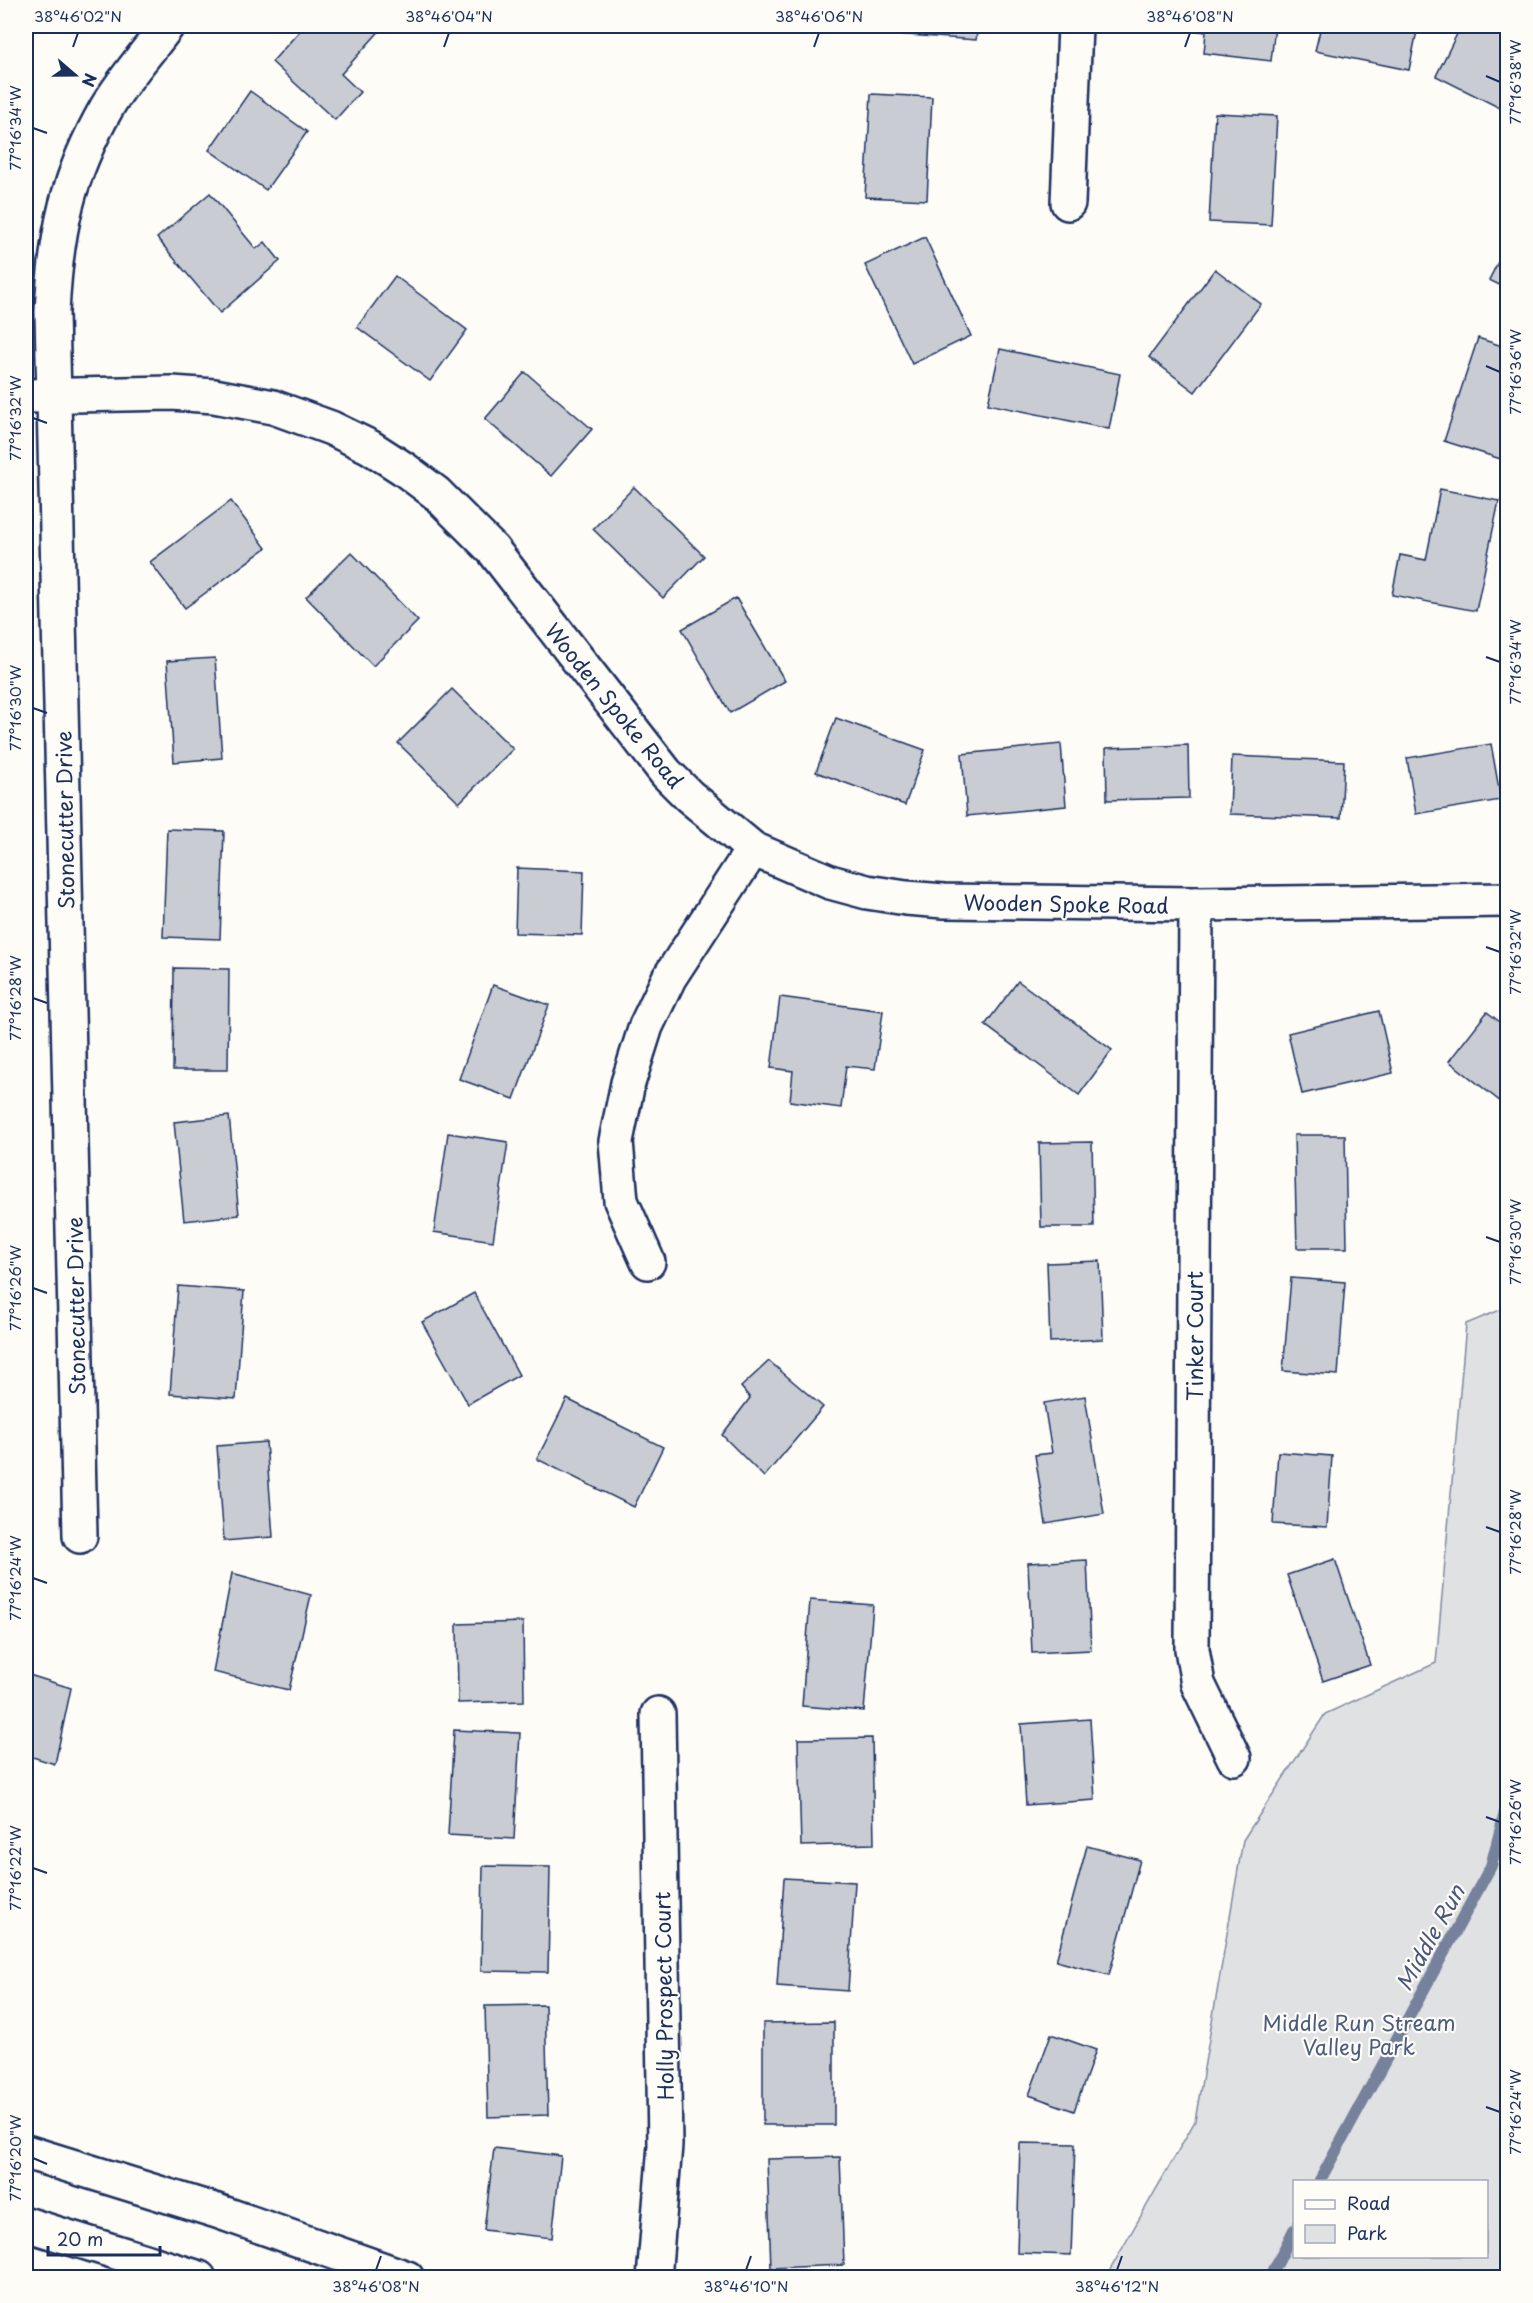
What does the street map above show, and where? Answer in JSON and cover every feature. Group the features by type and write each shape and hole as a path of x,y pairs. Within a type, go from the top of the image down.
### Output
{"street":[{"name":"Stonecutter Drive","path":"80,1536 40,396 52,312 54,265 61,219 68,196 88,143 109,105 167,26"},
{"path":"1068,203 1075,26"},
{"name":"Wooden Spoke Road","path":"40,396 172,393 214,396 273,407 331,428 370,447 436,493 493,550 666,773 689,796 753,849 830,882 867,892 944,901 1196,904 1508,900"},
{"path":"648,1262 621,1201 616,1141 628,1083 646,1026 669,978 753,849"},
{"name":"Tinker Court","path":"1196,904 1192,1649 1198,1684 1234,1758"},
{"name":"Holly Prospect Court","path":"654,2277 665,2145 657,1714"},
{"path":"26,2152 228,2214 407,2277"},
{"path":"26,2224 199,2277"}],"green space":[{"name":"Middle Run Stream Valley Park","path":"1507,1307 1507,2277 1106,2277 1195,2121 1243,1840 1325,1714 1436,1663 1466,1324"}],"building":[{"path":"304,26 384,26 341,74 360,92 335,120 272,62"},
{"path":"881,26 978,26 976,40 881,33"},
{"path":"1164,26 1275,26 1271,61 1204,53 1206,32"},
{"path":"1321,26 1418,26 1409,70 1315,51"},
{"path":"1461,26 1499,26 1508,30 1508,112 1436,76"},
{"path":"250,91 307,132 266,190 209,150"},
{"path":"871,94 932,97 927,200 865,197"},
{"path":"1215,113 1277,116 1271,225 1209,222"},
{"path":"210,193 256,249 265,242 280,261 220,313 157,238"},
{"path":"925,237 971,336 912,364 865,265"},
{"path":"1508,242 1508,289 1489,280"},
{"path":"1215,269 1261,304 1195,392 1149,357"},
{"path":"395,276 467,330 430,381 357,327"},
{"path":"1478,338 1508,348 1508,449 1504,460 1444,441"},
{"path":"1000,349 1120,374 1109,429 988,404"},
{"path":"525,372 592,429 551,476 485,419"},
{"path":"634,487 704,556 663,598 593,529"},
{"path":"1440,489 1499,501 1476,611 1392,595 1400,555 1426,560"},
{"path":"231,501 266,548 185,608 150,562"},
{"path":"351,552 418,621 373,666 306,597"},
{"path":"736,598 785,681 730,713 682,629"},
{"path":"215,658 222,758 174,762 167,661"},
{"path":"452,689 513,749 459,803 398,743"},
{"path":"836,718 925,750 905,805 816,772"},
{"path":"1061,744 1066,806 967,816 962,754"},
{"path":"1491,744 1501,800 1416,814 1407,758"},
{"path":"1188,745 1189,798 1107,800 1106,748"},
{"path":"1232,756 1344,761 1341,818 1230,814"},
{"path":"167,829 224,831 220,939 163,937"},
{"path":"517,868 584,871 582,935 515,933"},
{"path":"174,968 229,969 228,1070 173,1070"},
{"path":"1018,981 1112,1050 1079,1095 985,1025"},
{"path":"493,985 549,1005 514,1099 459,1079"},
{"path":"780,997 883,1011 875,1069 846,1066 841,1108 790,1101 793,1071 771,1068"},
{"path":"1379,1011 1393,1073 1302,1094 1288,1033"},
{"path":"1487,1012 1508,1028 1506,1106 1449,1061"},
{"path":"229,1116 239,1215 184,1221 174,1122"},
{"path":"448,1133 508,1142 493,1241 434,1232"},
{"path":"1294,1135 1345,1135 1347,1248 1297,1248"},
{"path":"1092,1142 1094,1227 1041,1227 1039,1143"},
{"path":"1100,1261 1103,1339 1050,1342 1047,1263"},
{"path":"1291,1278 1345,1282 1338,1375 1283,1371"},
{"path":"178,1286 244,1291 236,1399 170,1394"},
{"path":"474,1293 519,1375 468,1404 422,1322"},
{"path":"769,1361 823,1407 764,1477 722,1435 750,1398 741,1387"},
{"path":"1085,1396 1104,1514 1046,1524 1035,1455 1052,1453 1044,1403"},
{"path":"567,1399 663,1447 634,1507 537,1459"},
{"path":"266,1442 273,1537 224,1541 217,1446"},
{"path":"1278,1452 1332,1456 1327,1527 1273,1524"},
{"path":"1335,1559 1370,1665 1323,1681 1287,1575"},
{"path":"1087,1560 1091,1650 1032,1653 1028,1563"},
{"path":"232,1573 311,1595 289,1690 213,1672"},
{"path":"810,1600 873,1605 864,1711 802,1706"},
{"path":"523,1622 524,1701 458,1703 457,1624"},
{"path":"26,1674 71,1688 55,1764 26,1755"},
{"path":"1090,1719 1095,1800 1026,1805 1021,1724"},
{"path":"454,1730 520,1733 514,1839 448,1835"},
{"path":"872,1738 874,1844 801,1846 798,1739"},
{"path":"1087,1846 1140,1860 1109,1975 1056,1961"},
{"path":"483,1866 550,1867 548,1972 481,1971"},
{"path":"784,1878 855,1882 848,1991 777,1986"},
{"path":"545,2005 548,2115 488,2117 485,2006"},
{"path":"834,2022 834,2125 763,2125 763,2023"},
{"path":"1051,2034 1096,2050 1074,2111 1029,2095"},
{"path":"1020,2143 1075,2144 1071,2255 1017,2253"},
{"path":"494,2148 561,2156 552,2238 484,2230"},
{"path":"840,2157 844,2265 771,2268 767,2159"}],"waterway":[{"name":"Middle Run","path":"1320,2180 1491,1866 1508,1801"},
{"name":"Middle Run","path":"1270,2278 1293,2232"}]}
